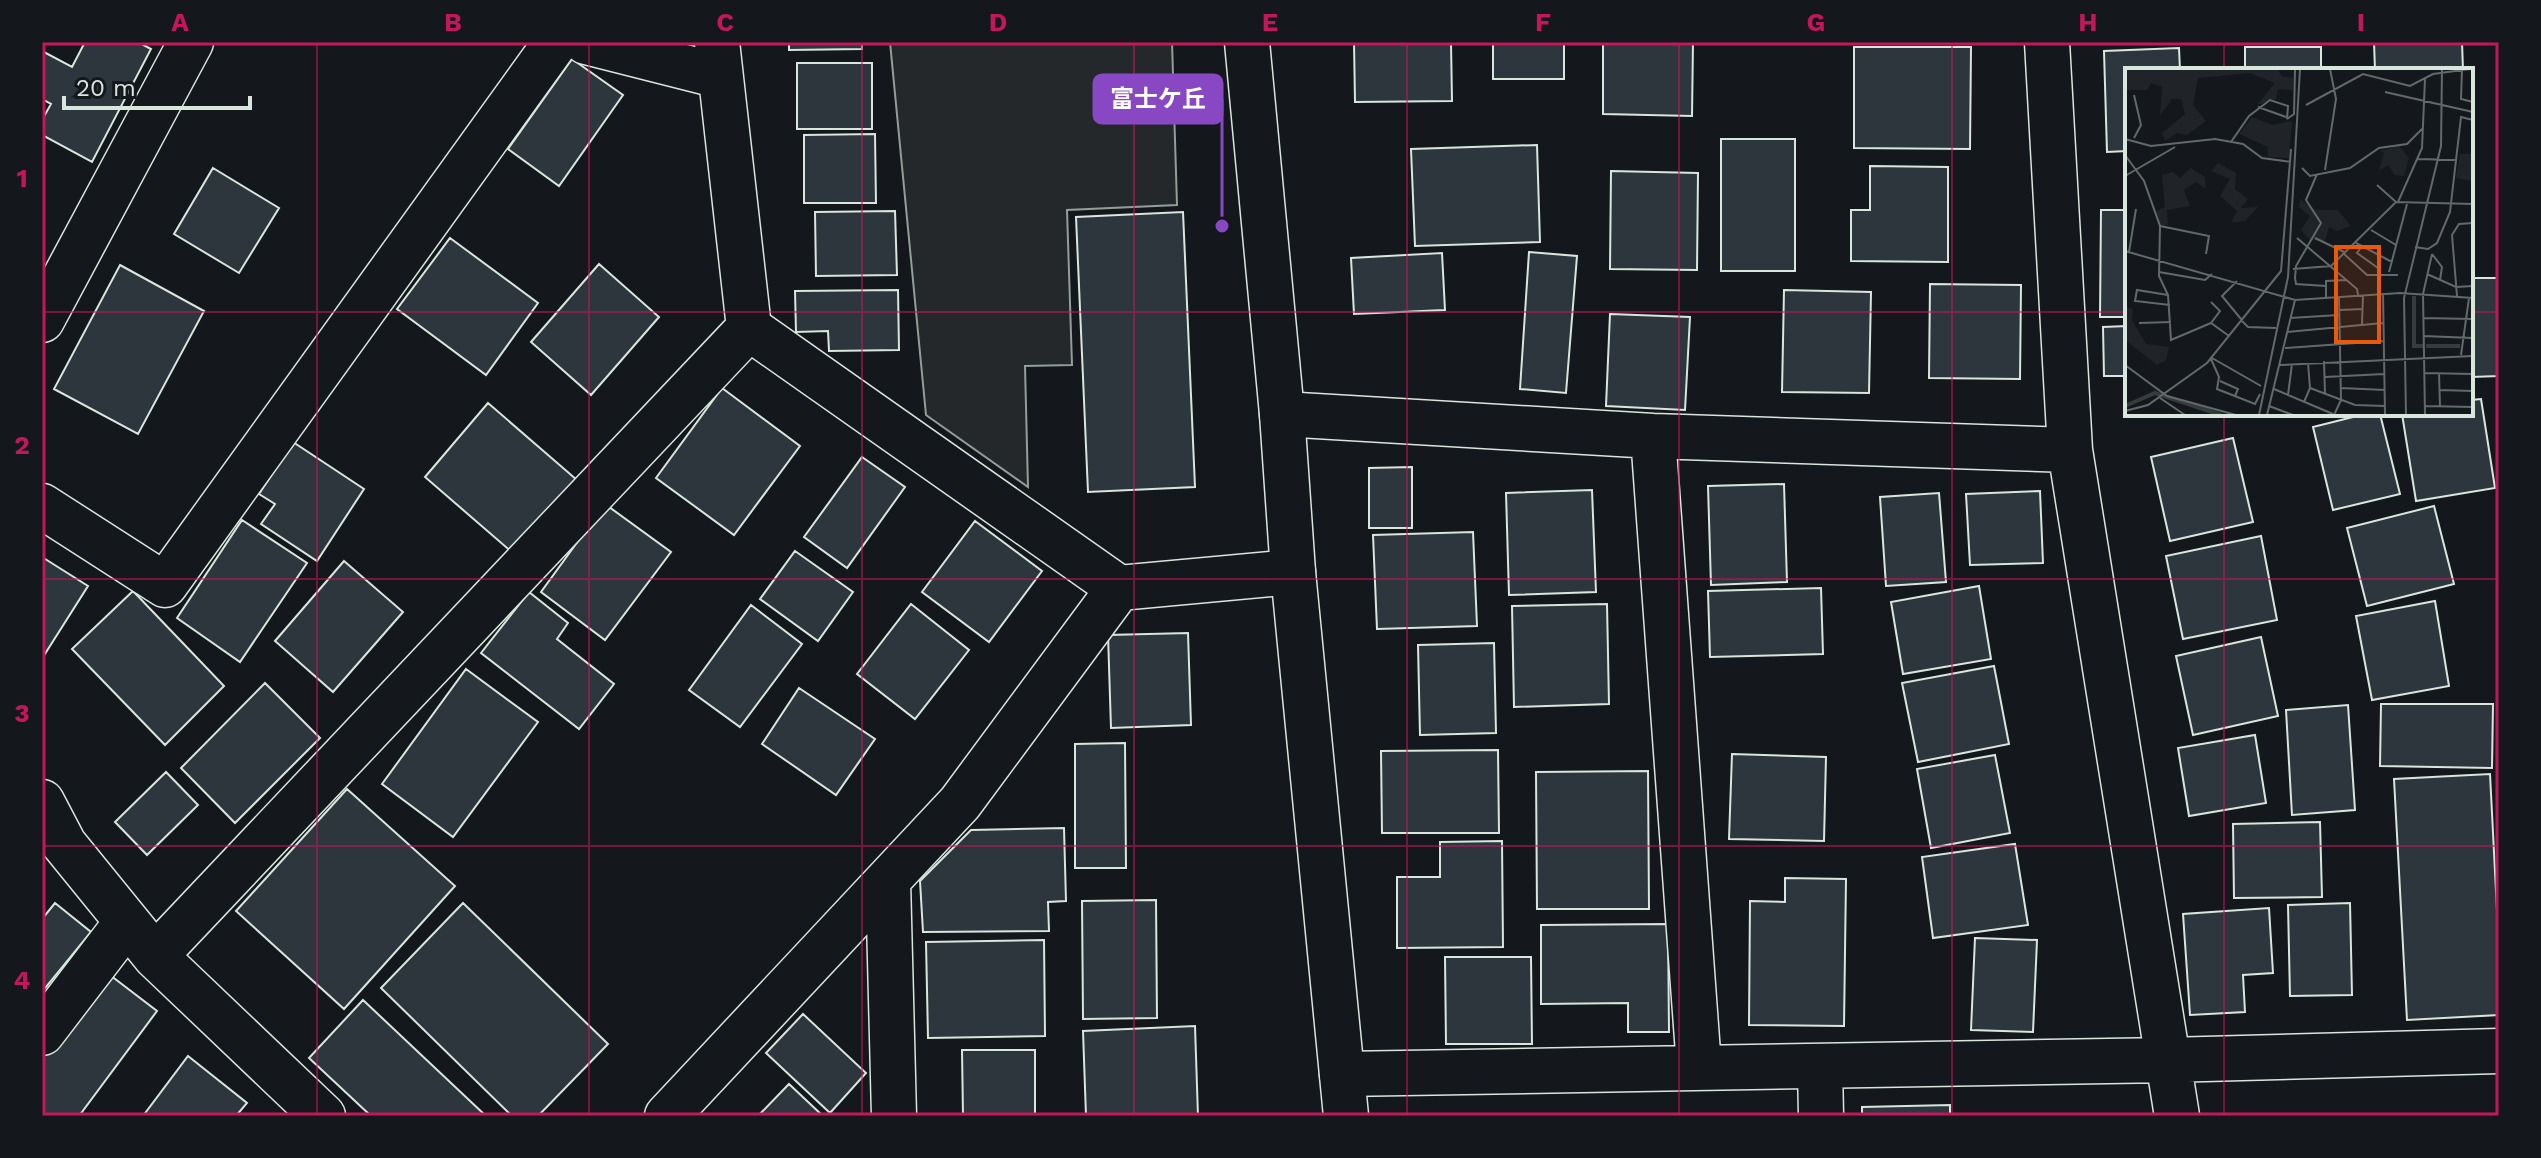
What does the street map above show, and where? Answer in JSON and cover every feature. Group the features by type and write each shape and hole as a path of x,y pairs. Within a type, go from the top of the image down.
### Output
{"street":[{"path":"42,320 191,42"},
{"path":"42,506 165,585 556,42"},
{"path":"586,42 719,59 749,328 1119,588 1293,572"},
{"path":"1247,42 1282,414 1293,572 1344,1095 1699,1067 1820,1067 2499,1051"},
{"path":"2047,42 2070,450 2177,1116"},
{"path":"155,956 749,328"},
{"path":"1282,414 1653,436 2070,450"},
{"path":"1653,436 1699,1067"},
{"path":"667,1116 960,803 1119,588"},
{"path":"42,802 64,844 155,956 323,1116"},
{"path":"888,880 894,1116"},
{"path":"42,1033 127,922"},
{"path":"1820,1067 1821,1116"}],"shaded area":[{"path":"890,42 1172,42 1177,205 1067,210 1072,365 1025,366 1028,487 926,415"}],"building":[{"path":"85,42 138,42 151,49 92,162 42,135 42,120 51,104 42,99 42,51 72,67"},
{"path":"789,42 862,42 862,49 789,50"},
{"path":"1354,42 1451,42 1452,101 1355,102"},
{"path":"1493,42 1564,42 1564,79 1493,79"},
{"path":"1603,42 1693,42 1692,116 1603,114"},
{"path":"2374,42 2462,42 2463,68 2375,68"},
{"path":"1854,47 1971,47 1970,149 1854,148"},
{"path":"2245,47 2321,47 2321,68 2245,68"},
{"path":"2179,48 2180,68 2125,68 2125,151 2107,152 2104,51"},
{"path":"572,59 623,95 559,186 508,149"},
{"path":"797,63 872,63 872,129 797,129"},
{"path":"875,134 876,203 804,203 804,135"},
{"path":"1721,139 1795,139 1795,271 1721,271"},
{"path":"1537,145 1540,242 1415,246 1411,149"},
{"path":"1870,166 1948,167 1948,262 1851,261 1851,210 1870,210"},
{"path":"213,168 279,208 239,273 174,234"},
{"path":"1611,171 1698,173 1697,270 1610,269"},
{"path":"2101,210 2125,210 2125,317 2100,317"},
{"path":"895,211 897,275 816,276 815,212"},
{"path":"1183,212 1195,487 1088,492 1076,217"},
{"path":"450,238 538,303 486,375 397,309"},
{"path":"1529,252 1577,256 1566,393 1520,389"},
{"path":"1442,253 1445,310 1354,314 1351,258"},
{"path":"599,264 659,317 591,395 531,342"},
{"path":"120,265 204,311 138,434 54,389"},
{"path":"2473,278 2499,278 2499,376 2473,377"},
{"path":"1930,284 2021,285 2020,379 1929,378"},
{"path":"898,290 899,350 829,351 828,331 796,332 795,291"},
{"path":"1784,290 1871,292 1869,393 1782,392"},
{"path":"1610,314 1690,317 1685,410 1606,406"},
{"path":"2125,326 2125,376 2104,376 2103,327"},
{"path":"722,388 800,446 734,535 656,478"},
{"path":"2481,399 2495,488 2416,501 2402,416 2473,416 2473,400"},
{"path":"488,403 577,480 514,554 425,477"},
{"path":"2357,416 2380,416 2400,494 2333,510 2313,427"},
{"path":"2233,438 2253,522 2170,541 2151,457"},
{"path":"293,442 364,489 317,561 261,524 275,504 259,494"},
{"path":"862,457 905,487 847,568 804,537"},
{"path":"1412,467 1412,528 1369,528 1369,468"},
{"path":"1784,484 1787,582 1711,585 1708,486"},
{"path":"1592,490 1596,592 1509,595 1506,493"},
{"path":"2040,491 2043,563 1970,565 1966,494"},
{"path":"1939,493 1946,582 1886,586 1880,497"},
{"path":"605,504 671,552 605,640 541,592"},
{"path":"2434,506 2454,584 2367,606 2347,528"},
{"path":"242,520 307,563 240,662 177,618"},
{"path":"975,521 1042,571 989,642 922,592"},
{"path":"1473,532 1477,626 1377,629 1373,535"},
{"path":"2261,536 2277,620 2183,639 2166,556"},
{"path":"795,551 853,592 818,641 760,599"},
{"path":"42,557 88,586 43,657 42,657"},
{"path":"344,561 403,612 333,692 275,641"},
{"path":"1979,586 1991,659 1903,674 1891,602"},
{"path":"1821,588 1823,654 1710,657 1708,591"},
{"path":"133,591 224,686 165,745 72,649"},
{"path":"529,592 568,623 557,639 614,684 579,729 481,653"},
{"path":"2435,601 2449,686 2372,700 2356,616"},
{"path":"911,604 969,650 915,719 857,674"},
{"path":"1607,604 1609,704 1514,707 1512,606"},
{"path":"751,605 802,644 740,727 689,690"},
{"path":"1188,633 1191,725 1111,728 1108,635"},
{"path":"2261,637 2278,716 2193,735 2176,656"},
{"path":"1494,643 1496,733 1420,735 1418,645"},
{"path":"1994,666 2009,744 1918,762 1902,683"},
{"path":"466,669 538,722 453,837 382,784"},
{"path":"265,683 320,738 235,823 181,768"},
{"path":"799,688 875,739 836,795 762,744"},
{"path":"2381,704 2493,704 2492,768 2380,766"},
{"path":"2348,705 2355,810 2292,815 2286,710"},
{"path":"2255,735 2266,803 2189,816 2178,748"},
{"path":"1125,743 1126,868 1075,868 1075,744"},
{"path":"1498,750 1499,833 1382,833 1381,751"},
{"path":"1732,754 1826,757 1824,841 1729,839"},
{"path":"1995,755 2010,833 1931,848 1917,769"},
{"path":"1648,771 1649,909 1537,909 1536,772"},
{"path":"166,772 198,805 147,855 115,822"},
{"path":"2490,774 2499,950 2499,1015 2407,1020 2394,779"},
{"path":"347,789 455,886 344,1009 236,911"},
{"path":"2320,822 2322,897 2234,898 2233,824"},
{"path":"1064,828 1066,901 1048,902 1049,931 923,932 920,881 971,830"},
{"path":"1502,841 1503,947 1397,948 1397,877 1440,877 1440,842"},
{"path":"2015,844 2028,925 1933,938 1922,857"},
{"path":"1785,878 1846,879 1844,1026 1749,1025 1750,901 1785,902"},
{"path":"1156,900 1157,1018 1083,1019 1082,901"},
{"path":"55,903 91,932 42,992 42,919"},
{"path":"463,903 608,1044 538,1116 512,1116 381,988"},
{"path":"2350,903 2352,995 2290,996 2288,905"},
{"path":"2269,908 2273,973 2243,975 2245,1012 2190,1015 2183,914"},
{"path":"1668,924 1669,1032 1628,1032 1628,1003 1541,1004 1541,925"},
{"path":"1975,938 2037,940 2033,1032 1971,1030"},
{"path":"1044,940 1045,1036 928,1038 926,942"},
{"path":"1445,957 1531,957 1532,1044 1446,1044"},
{"path":"106,972 157,1011 79,1116 42,1116 42,1057"},
{"path":"363,1000 486,1116 371,1116 309,1058"},
{"path":"803,1014 866,1073 830,1113 766,1053"},
{"path":"1195,1026 1198,1116 1086,1116 1083,1031"},
{"path":"962,1050 1035,1050 1035,1116 963,1116"},
{"path":"188,1056 247,1103 236,1116 143,1116"},
{"path":"789,1084 823,1116 758,1116"},
{"path":"1950,1105 1950,1116 1862,1116 1862,1107"}],"place":[{"name":"富士ケ丘","path":"1222,226"}]}
